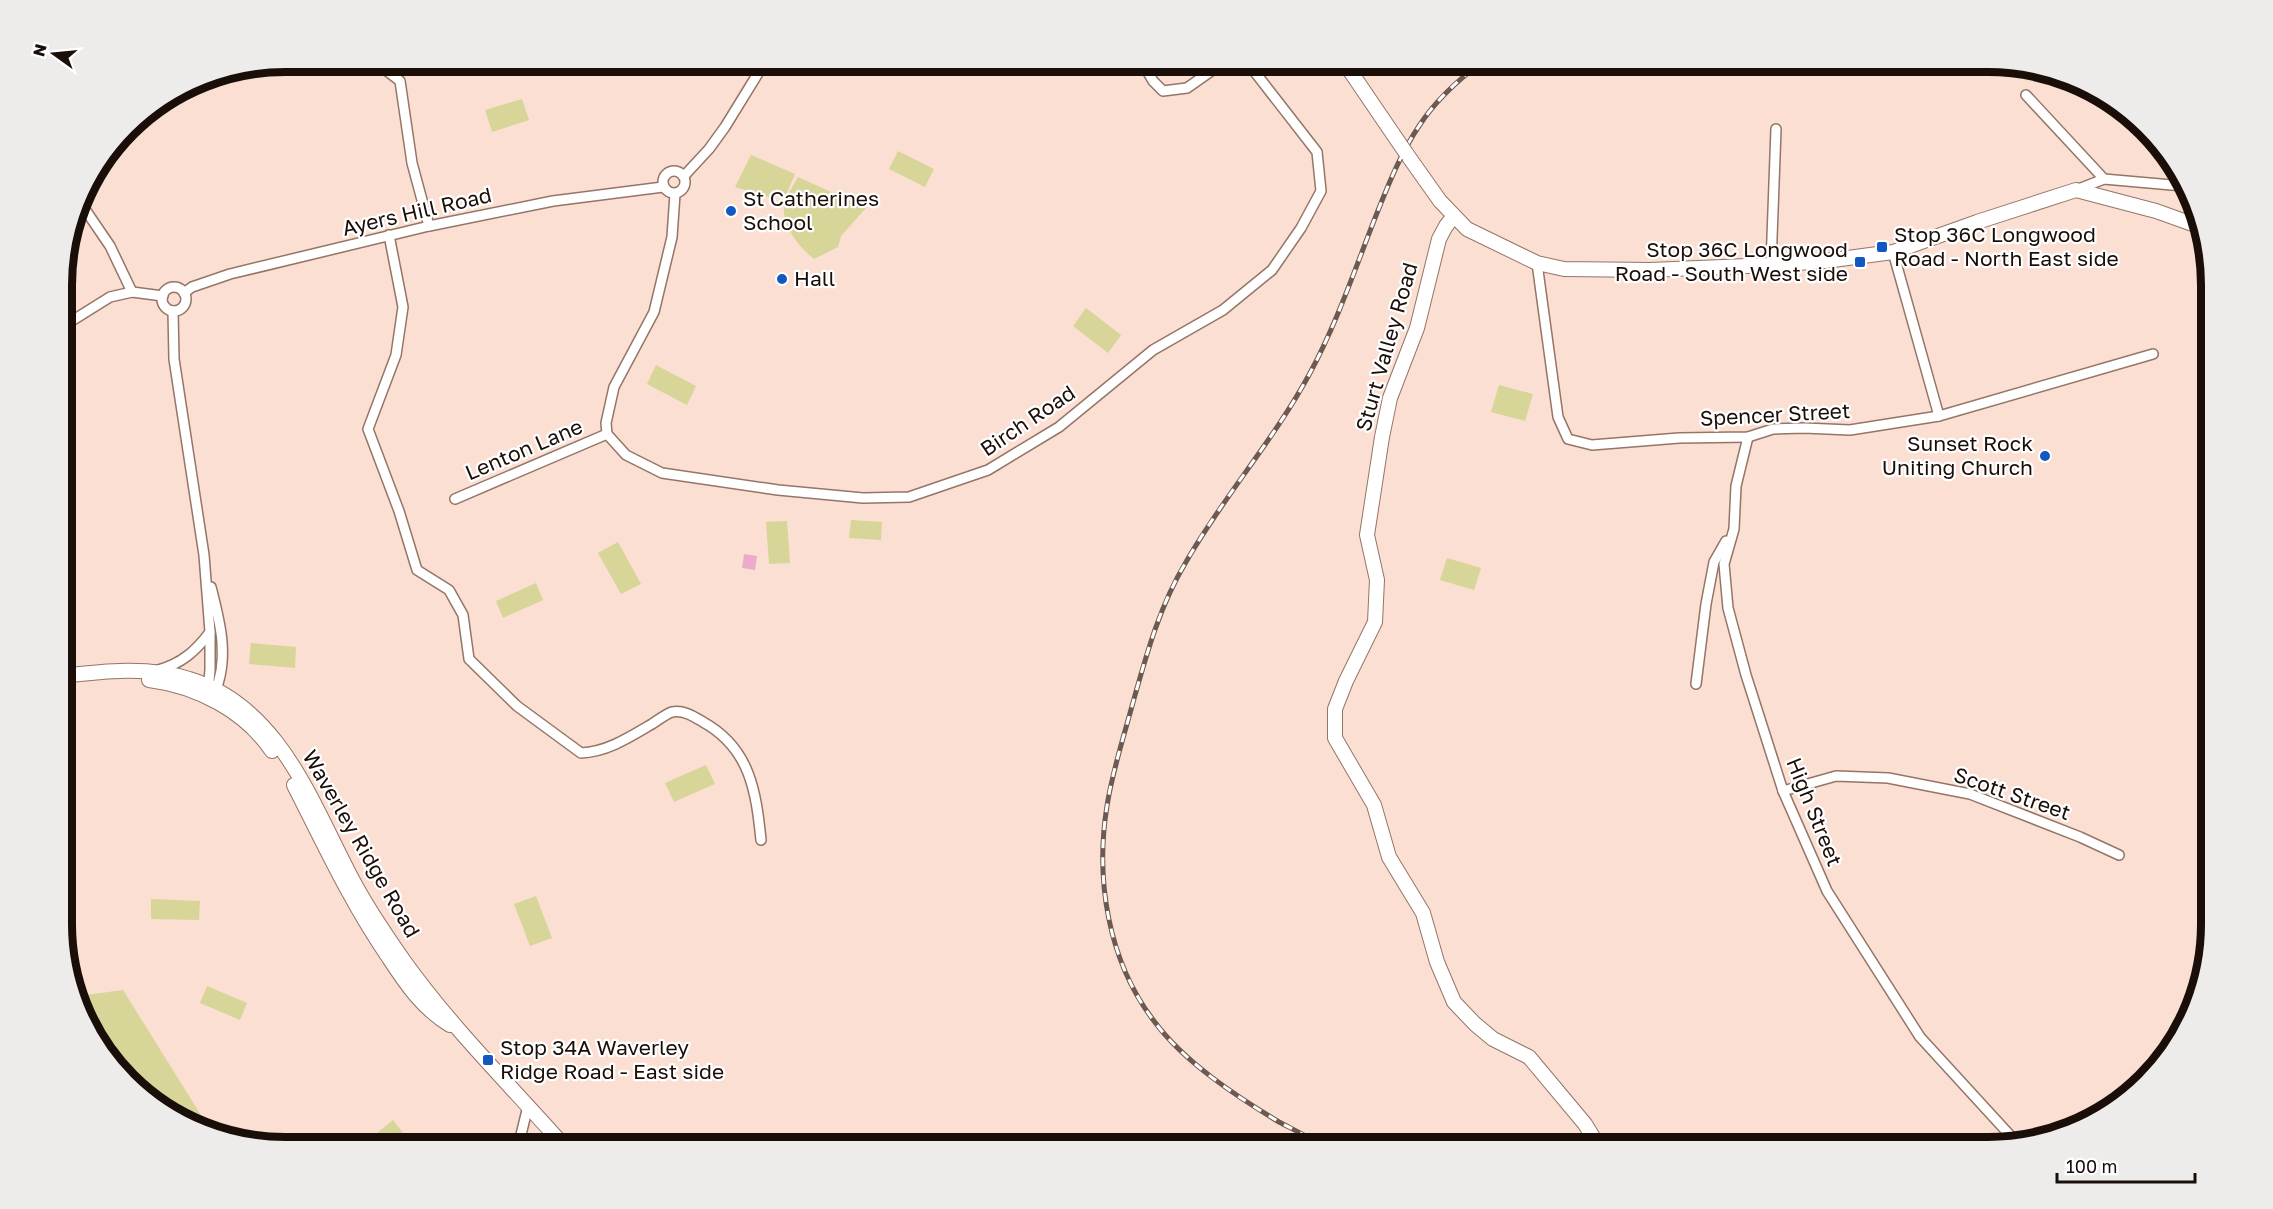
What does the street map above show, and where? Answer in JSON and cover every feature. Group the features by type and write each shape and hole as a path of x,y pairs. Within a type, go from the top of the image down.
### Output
{"street":[{"path":"388,72 400,81 412,164 429,226"},
{"path":"684,176 678,171 667,173 663,179 663,187 675,194 684,188 684,176 720,134 759,72"},
{"path":"1148,72 1163,91 1187,88 1210,72"},
{"name":"Birch Road","path":"608,434 627,455 662,473 799,492 863,498 909,497 988,470 1059,427 1153,350 1223,310 1272,270 1301,228 1321,192 1317,152 1255,72"},
{"path":"1351,72 1406,153 1454,217 1467,229 1492,242 1537,263 1564,269 1771,266 1893,252 2104,179 2176,185"},
{"path":"2026,95 2104,179"},
{"path":"1771,266 1776,129"},
{"name":"Ayers Hill Road","path":"184,293 192,287 230,274 429,226 553,201 663,187"},
{"path":"2076,190 2156,211 2192,224"},
{"path":"608,434 606,423 614,387 654,312 672,237 675,194"},
{"path":"85,210 110,246 132,292"},
{"name":"Sturt Valley Road","path":"1454,217 1439,239 1417,328 1390,398 1367,535 1377,580 1375,622 1335,709 1335,738 1374,805 1389,857 1423,913 1437,962 1454,1002 1493,1039 1528,1057 1585,1124 1593,1137"},
{"path":"389,235 403,307 396,355 368,429 399,511 417,570 449,590 463,615 469,659 517,706 581,753 595,753 624,740 671,712 688,713 709,725 735,748 751,777 761,840"},
{"path":"1893,252 1939,416"},
{"name":"Spencer Street","path":"1537,263 1558,417 1568,439 1592,445 1679,438 1748,437 1773,429 1850,430 1939,416 2153,354"},
{"path":"163,296 171,288 178,288 184,293 186,300 183,307 173,311"},
{"path":"72,321 110,297 132,292 163,296"},
{"path":"163,296 165,305 173,311"},
{"path":"173,311 174,359 204,555 223,651 223,659 211,693"},
{"name":"Lenton Lane","path":"455,499 608,434"},
{"name":"High Street","path":"1748,437 1736,486 1734,529 1724,564 1728,608 1746,675 1783,791 1827,891 1920,1037 2010,1136"},
{"path":"1696,684 1714,562 1734,529"},
{"path":"204,555 210,633 211,693"},
{"name":"Waverley Ridge Road","path":"153,672 186,658 210,633"},
{"name":"Waverley Ridge Road","path":"72,675 106,672 153,672 190,679 211,693 248,710 278,744 316,806 351,878 405,962 459,1031 556,1137"},
{"name":"Waverley Ridge Road","path":"72,683 103,680 151,680 211,693"},
{"name":"Scott Street","path":"1783,791 1836,776 1898,780 1970,794 2080,837 2119,855"},
{"path":"521,1137 528,1106"}],"shaded area":[{"path":"522,99 529,120 492,132 485,110"},
{"path":"898,151 934,169 925,187 889,169"},
{"path":"751,155 795,174 786,195 778,192 775,199 735,187"},
{"path":"798,177 866,208 841,236 838,247 814,259 792,234 785,218 786,199"},
{"path":"1086,308 1121,335 1108,353 1073,326"},
{"path":"656,365 696,386 687,405 647,384"},
{"path":"1499,385 1533,394 1525,421 1491,412"},
{"path":"851,520 882,522 881,540 849,538"},
{"path":"787,521 790,563 769,564 766,522"},
{"path":"618,542 641,584 621,594 598,553"},
{"path":"744,554 757,556 755,570 742,568"},
{"path":"1447,558 1481,568 1474,590 1440,580"},
{"path":"536,583 543,600 503,618 496,601"},
{"path":"251,643 296,647 295,668 249,664"},
{"path":"706,765 715,784 674,802 665,783"},
{"path":"536,896 552,938 530,946 514,904"},
{"path":"151,899 200,901 199,920 151,919"},
{"path":"207,986 247,1003 240,1020 200,1003"},
{"path":"123,990 205,1122 167,1101 134,1075 108,1042 84,995"},
{"path":"393,1120 406,1137 379,1137 376,1134"}],"railway":[{"path":"1307,1137 1246,1101 1195,1064 1166,1036 1138,998 1116,946 1104,890 1103,862 1107,806 1118,756 1148,650 1168,596 1200,538 1281,422 1310,373 1338,314 1391,179 1413,136 1425,117 1440,100 1470,72"}],"place":[{"name":"St Catherines School","path":"731,211"},
{"name":"Stop 36C Longwood Road - North East side","path":"1882,247"},
{"name":"Stop 36C Longwood Road - South West side","path":"1860,262"},
{"name":"Hall","path":"782,279"},
{"name":"Sunset Rock Uniting Church","path":"2045,456"},
{"name":"Stop 34A Waverley Ridge Road - East side","path":"488,1060"}]}
